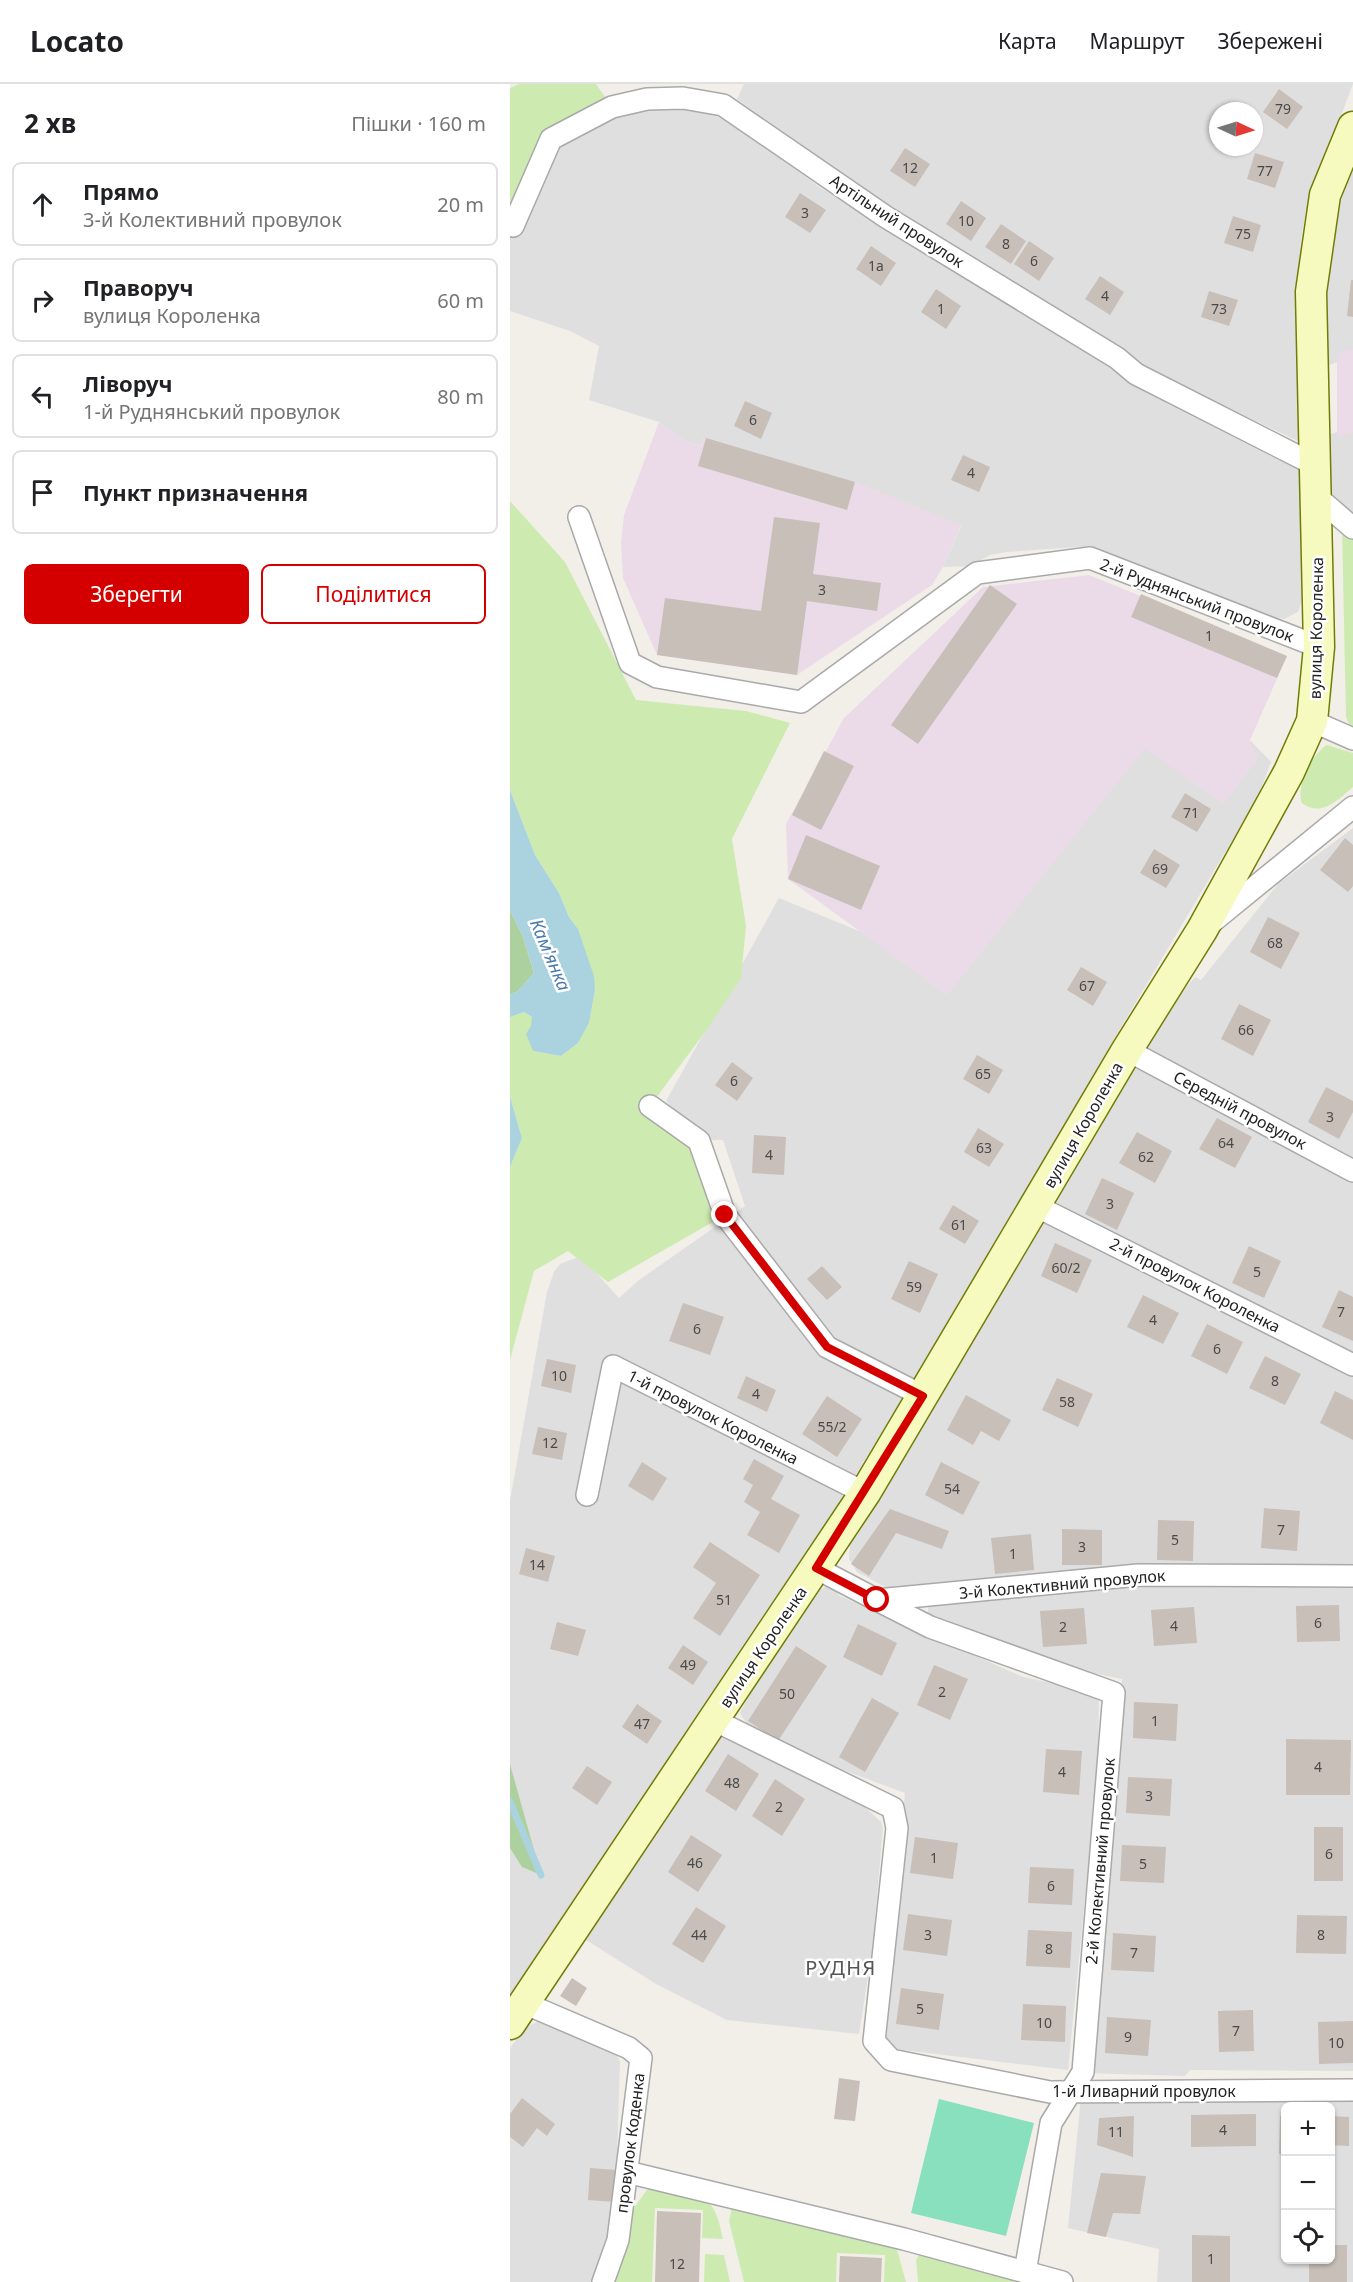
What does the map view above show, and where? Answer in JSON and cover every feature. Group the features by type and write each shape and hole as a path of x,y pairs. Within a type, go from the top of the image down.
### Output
{"street":[{"name":"Артільний провулок","path":"513,226 551,139 612,106 647,99 683,98 723,105 886,217 1117,358 1136,374 1315,465"},
{"name":"вулиця Короленка","path":"517,2014 865,1493 1127,1050 1202,930 1289,772 1312,722 1319,647 1311,292 1325,195 1353,127"},
{"path":"1317,497 1353,528"},
{"name":"2-й Руднянський провулок","path":"579,517 630,663 657,677 712,687 801,702 977,573 1090,558 1319,647"},
{"path":"1312,722 1353,739"},
{"path":"1202,930 1353,807"},
{"name":"Середній провулок","path":"1127,1050 1353,1171"},
{"path":"650,1106 699,1141 725,1215 827,1347 923,1396"},
{"name":"2-й провулок Короленка","path":"1036,1206 1353,1365"},
{"name":"1-й провулок Короленка","path":"587,1495 614,1366 865,1493"},
{"path":"816,1568 877,1600"},
{"name":"3-й Колективний провулок","path":"877,1600 1138,1575 1353,1576"},
{"name":"2-й Колективний провулок","path":"877,1600 930,1627 1114,1693 1083,2072 1051,2123 1025,2272"},
{"name":"1-й Ливарний провулок","path":"714,1720 893,1808 897,1828 874,2041 891,2060 1050,2092 1353,2090"},
{"name":"провулок Коденка","path":"517,2014 629,2048 641,2058 618,2240 603,2282"},
{"path":"627,2172 904,2239 1062,2282"}],"shaded area":[{"path":"744,84 1353,84 1318,176 1306,212 1301,239 1296,306 1300,442 1154,373 868,194 737,99"},
{"path":"640,104 684,106 710,113 737,126 818,186 1122,372 1124,379 1148,394 1300,471 1303,596 1298,612 1284,619 1268,617 1091,546 1007,552 990,555 971,566 943,567 961,526 703,438 700,446 685,441 659,422 589,400 599,346 570,331 510,311 510,222 562,129"},
{"path":"1353,165 1353,356 1327,366 1326,296 1331,247 1337,213"},
{"path":"1353,349 1353,432 1337,438 1337,354"},
{"path":"659,422 685,441 700,446 703,437 855,482 961,525 943,567 932,585 797,675 657,655 623,578 621,544 624,515"},
{"path":"1353,426 1353,519 1331,495 1328,435"},
{"path":"1089,575 1287,656 1250,740 1258,759 1223,804 1145,748 947,995 788,879 786,824 844,718 983,587"},
{"path":"1199,711 1252,742 1271,762 1258,797 1114,1039 1030,1189 811,1548 510,1995 510,1501 547,1292 554,1272 560,1264 581,1256 619,1298 639,1280 745,1206 723,1140 707,1140 700,1136 666,1101 779,898 859,931 894,844 1148,741"},
{"path":"1353,828 1353,1566 970,1581 889,1589 857,1572 849,1559 850,1544 932,1412 1171,1006 1195,977 1201,980 1278,884"},
{"path":"1353,1581 1353,2071 1190,2070 1185,2076 1085,2073 1122,1679 1068,1668 997,1643 928,1614 928,1597 1110,1582"},
{"path":"827,1586 840,1589 838,1595 1023,1677 1099,1695 1098,1767 1068,2070 895,2049 883,2042 905,1793 843,1770 749,1727 740,1713 757,1681 821,1589"},
{"path":"728,1734 818,1784 852,1795 881,1822 883,1828 872,1952 859,2034 727,2020 656,1984 583,1938 721,1737"},
{"path":"537,2022 543,2022 615,2051 620,2062 615,2221 595,2282 510,2282 510,2048 525,2028"},
{"path":"1081,2097 1353,2097 1353,2282 1157,2282 1159,2249 1068,2228"}],"green space":[{"path":"519,84 596,84 612,107 551,139 510,237 510,88"},
{"path":"510,501 565,562 636,700 746,711 790,723 732,839 746,926 741,978 708,1028 650,1106 699,1141 725,1215 608,1282 568,1251 534,1271 510,1360 510,1167 522,1138 510,1097 510,1017 524,1012 532,1017 533,1051 561,1056 578,1043 589,1023 595,990 578,929 535,855 510,790"},
{"path":"1342,528 1353,537 1353,726 1349,724 1346,717"},
{"path":"1327,745 1353,753 1353,787 1329,805 1316,809 1302,803 1301,788 1311,763"},
{"path":"510,910 523,937 534,973 518,991 510,995"},
{"path":"510,1764 541,1875 522,1867 510,1848"},
{"path":"939,2099 1034,2123 1006,2236 911,2213"},
{"path":"658,2187 703,2198 715,2212 723,2239 702,2238 703,2210 655,2208 652,2282 612,2282 634,2208 647,2190"},
{"path":"732,2207 896,2246 906,2282 884,2282 885,2255 837,2253 836,2282 744,2282 729,2221"},
{"path":"920,2253 1041,2282 918,2282 916,2260"},
{"path":"705,2254 724,2255 730,2282 704,2282"}],"water":[{"name":"Кам'янка","path":"510,790 535,855 578,929 594,976 595,990 589,1023 578,1043 561,1056 533,1051 526,1034 531,1026 532,1017 524,1012 510,1017 510,995 518,991 534,973 523,937 510,910"},
{"path":"510,1097 522,1138 510,1167"}],"building":[{"path":"1279,89 1303,107 1287,129 1263,112"},
{"path":"905,148 930,164 915,187 890,171"},
{"path":"1263,155 1284,162 1275,188 1247,179 1254,156"},
{"path":"800,193 826,210 810,233 785,217"},
{"path":"961,201 986,218 971,241 946,224"},
{"path":"1233,216 1261,225 1253,252 1224,243"},
{"path":"1001,224 1026,241 1011,264 985,247"},
{"path":"1029,241 1054,258 1039,281 1014,264"},
{"path":"871,246 896,263 881,286 856,269"},
{"path":"1100,276 1124,292 1110,315 1085,299"},
{"path":"1351,280 1353,280 1353,317 1347,316"},
{"path":"936,289 961,306 946,329 921,312"},
{"path":"1209,291 1238,300 1229,326 1201,317"},
{"path":"745,401 772,413 761,439 734,426"},
{"path":"706,438 855,482 847,510 698,466"},
{"path":"963,455 990,467 979,492 951,480"},
{"path":"774,517 820,523 813,574 881,583 877,611 807,601 797,675 657,655 665,598 761,611"},
{"path":"990,585 1017,604 918,744 891,725"},
{"path":"1141,594 1287,656 1277,678 1131,617"},
{"path":"824,751 854,766 821,830 792,815"},
{"path":"1185,793 1211,809 1197,832 1171,817"},
{"path":"806,835 880,866 861,910 788,879"},
{"path":"1345,838 1353,845 1353,886 1348,892 1320,870"},
{"path":"1154,849 1180,865 1166,888 1140,873"},
{"path":"1268,917 1300,933 1281,969 1250,952"},
{"path":"1081,967 1107,982 1093,1006 1067,990"},
{"path":"1239,1004 1271,1020 1253,1056 1221,1039"},
{"path":"977,1055 1003,1070 989,1094 963,1079"},
{"path":"732,1062 753,1078 737,1101 715,1085"},
{"path":"1326,1087 1353,1101 1353,1112 1339,1139 1308,1122"},
{"path":"1217,1118 1252,1137 1235,1168 1199,1149"},
{"path":"978,1128 1004,1144 989,1167 964,1152"},
{"path":"1137,1132 1172,1151 1155,1183 1119,1163"},
{"path":"754,1135 786,1137 784,1175 752,1173"},
{"path":"1102,1178 1134,1193 1117,1230 1085,1214"},
{"path":"953,1205 979,1221 965,1244 939,1229"},
{"path":"1055,1243 1092,1260 1077,1293 1041,1276"},
{"path":"1249,1246 1281,1261 1264,1298 1232,1283"},
{"path":"909,1261 938,1274 920,1313 891,1299"},
{"path":"822,1266 842,1287 827,1300 807,1279"},
{"path":"1339,1290 1353,1297 1353,1341 1322,1327"},
{"path":"1143,1295 1179,1313 1163,1344 1127,1327"},
{"path":"683,1303 724,1317 710,1355 669,1341"},
{"path":"1207,1324 1243,1342 1227,1374 1191,1356"},
{"path":"1265,1356 1301,1374 1285,1405 1249,1388"},
{"path":"547,1359 576,1365 571,1393 541,1386"},
{"path":"746,1376 776,1390 767,1412 737,1398"},
{"path":"1057,1378 1093,1394 1078,1427 1042,1410"},
{"path":"1335,1391 1353,1400 1353,1440 1320,1423"},
{"path":"966,1395 1011,1420 999,1441 981,1431 973,1445 947,1430"},
{"path":"827,1396 862,1419 837,1457 802,1434"},
{"path":"538,1427 567,1433 562,1460 532,1454"},
{"path":"754,1459 784,1476 771,1499 800,1515 779,1553 747,1535 760,1512 744,1502 753,1485 743,1479"},
{"path":"642,1462 667,1478 653,1501 628,1486"},
{"path":"941,1462 980,1482 963,1515 925,1495"},
{"path":"1264,1508 1300,1511 1297,1551 1261,1548"},
{"path":"890,1509 949,1531 942,1549 896,1533 869,1576 851,1564"},
{"path":"1158,1520 1194,1521 1193,1561 1157,1560"},
{"path":"1062,1529 1102,1530 1102,1565 1062,1565"},
{"path":"1031,1534 1034,1570 995,1574 991,1538"},
{"path":"710,1542 760,1575 720,1636 693,1618 716,1583 693,1567"},
{"path":"526,1548 555,1556 548,1582 519,1574"},
{"path":"1339,1605 1340,1641 1297,1642 1296,1606"},
{"path":"1194,1607 1197,1643 1154,1646 1151,1610"},
{"path":"1084,1608 1087,1644 1043,1647 1040,1611"},
{"path":"557,1622 586,1630 578,1656 550,1649"},
{"path":"858,1624 897,1643 882,1676 843,1657"},
{"path":"683,1645 708,1662 693,1685 668,1668"},
{"path":"796,1646 827,1666 778,1741 748,1721"},
{"path":"934,1665 968,1679 950,1720 917,1705"},
{"path":"872,1698 899,1713 865,1772 839,1757"},
{"path":"1134,1702 1178,1704 1176,1741 1133,1738"},
{"path":"637,1704 662,1721 647,1744 622,1727"},
{"path":"1286,1739 1351,1740 1350,1795 1286,1795"},
{"path":"1046,1749 1082,1751 1079,1795 1043,1792"},
{"path":"728,1754 759,1774 736,1811 705,1791"},
{"path":"587,1766 612,1782 597,1805 572,1788"},
{"path":"1128,1777 1172,1779 1170,1816 1126,1813"},
{"path":"775,1779 805,1799 782,1836 752,1816"},
{"path":"1314,1827 1343,1827 1343,1881 1314,1881"},
{"path":"691,1835 722,1855 698,1892 668,1872"},
{"path":"915,1837 958,1843 953,1879 910,1873"},
{"path":"1122,1845 1166,1847 1164,1883 1120,1881"},
{"path":"1030,1867 1074,1869 1072,1905 1028,1903"},
{"path":"696,1907 726,1926 703,1963 672,1944"},
{"path":"908,1914 952,1920 947,1956 903,1950"},
{"path":"1297,1915 1347,1916 1346,1954 1296,1953"},
{"path":"1028,1930 1072,1932 1070,1968 1026,1966"},
{"path":"1113,1933 1156,1936 1154,1972 1111,1970"},
{"path":"572,1978 587,1988 576,2006 560,1996"},
{"path":"901,1988 944,1994 939,2030 896,2024"},
{"path":"1023,2004 1066,2006 1065,2042 1021,2040"},
{"path":"1253,2010 1254,2051 1219,2052 1218,2011"},
{"path":"1107,2017 1151,2020 1148,2056 1105,2053"},
{"path":"1353,2021 1353,2063 1319,2064 1318,2022"},
{"path":"839,2078 860,2081 855,2121 834,2119"},
{"path":"522,2098 555,2124 547,2136 537,2128 523,2147 510,2137 510,2114"},
{"path":"1256,2114 1256,2146 1191,2147 1191,2115"},
{"path":"1134,2116 1133,2157 1097,2145 1099,2118"},
{"path":"1280,2116 1281,2116 1281,2154 1279,2154"},
{"path":"1335,2116 1349,2117 1349,2146 1335,2145"},
{"path":"590,2168 617,2170 615,2202 588,2200"},
{"path":"1101,2173 1146,2176 1140,2214 1113,2213 1106,2237 1087,2233"},
{"path":"657,2211 701,2213 699,2282 655,2282"},
{"path":"1192,2235 1230,2236 1230,2282 1192,2282"},
{"path":"1335,2245 1347,2245 1347,2282 1309,2282 1309,2264 1335,2264"},
{"path":"840,2256 882,2258 881,2282 839,2282"}],"waterway":[{"path":"510,1802 541,1875"}],"district":[{"name":"РУДНЯ","path":"841,1968"}],"route":[{"path":"725,1215 827,1347 923,1396 865,1493 816,1568 877,1600"}]}
